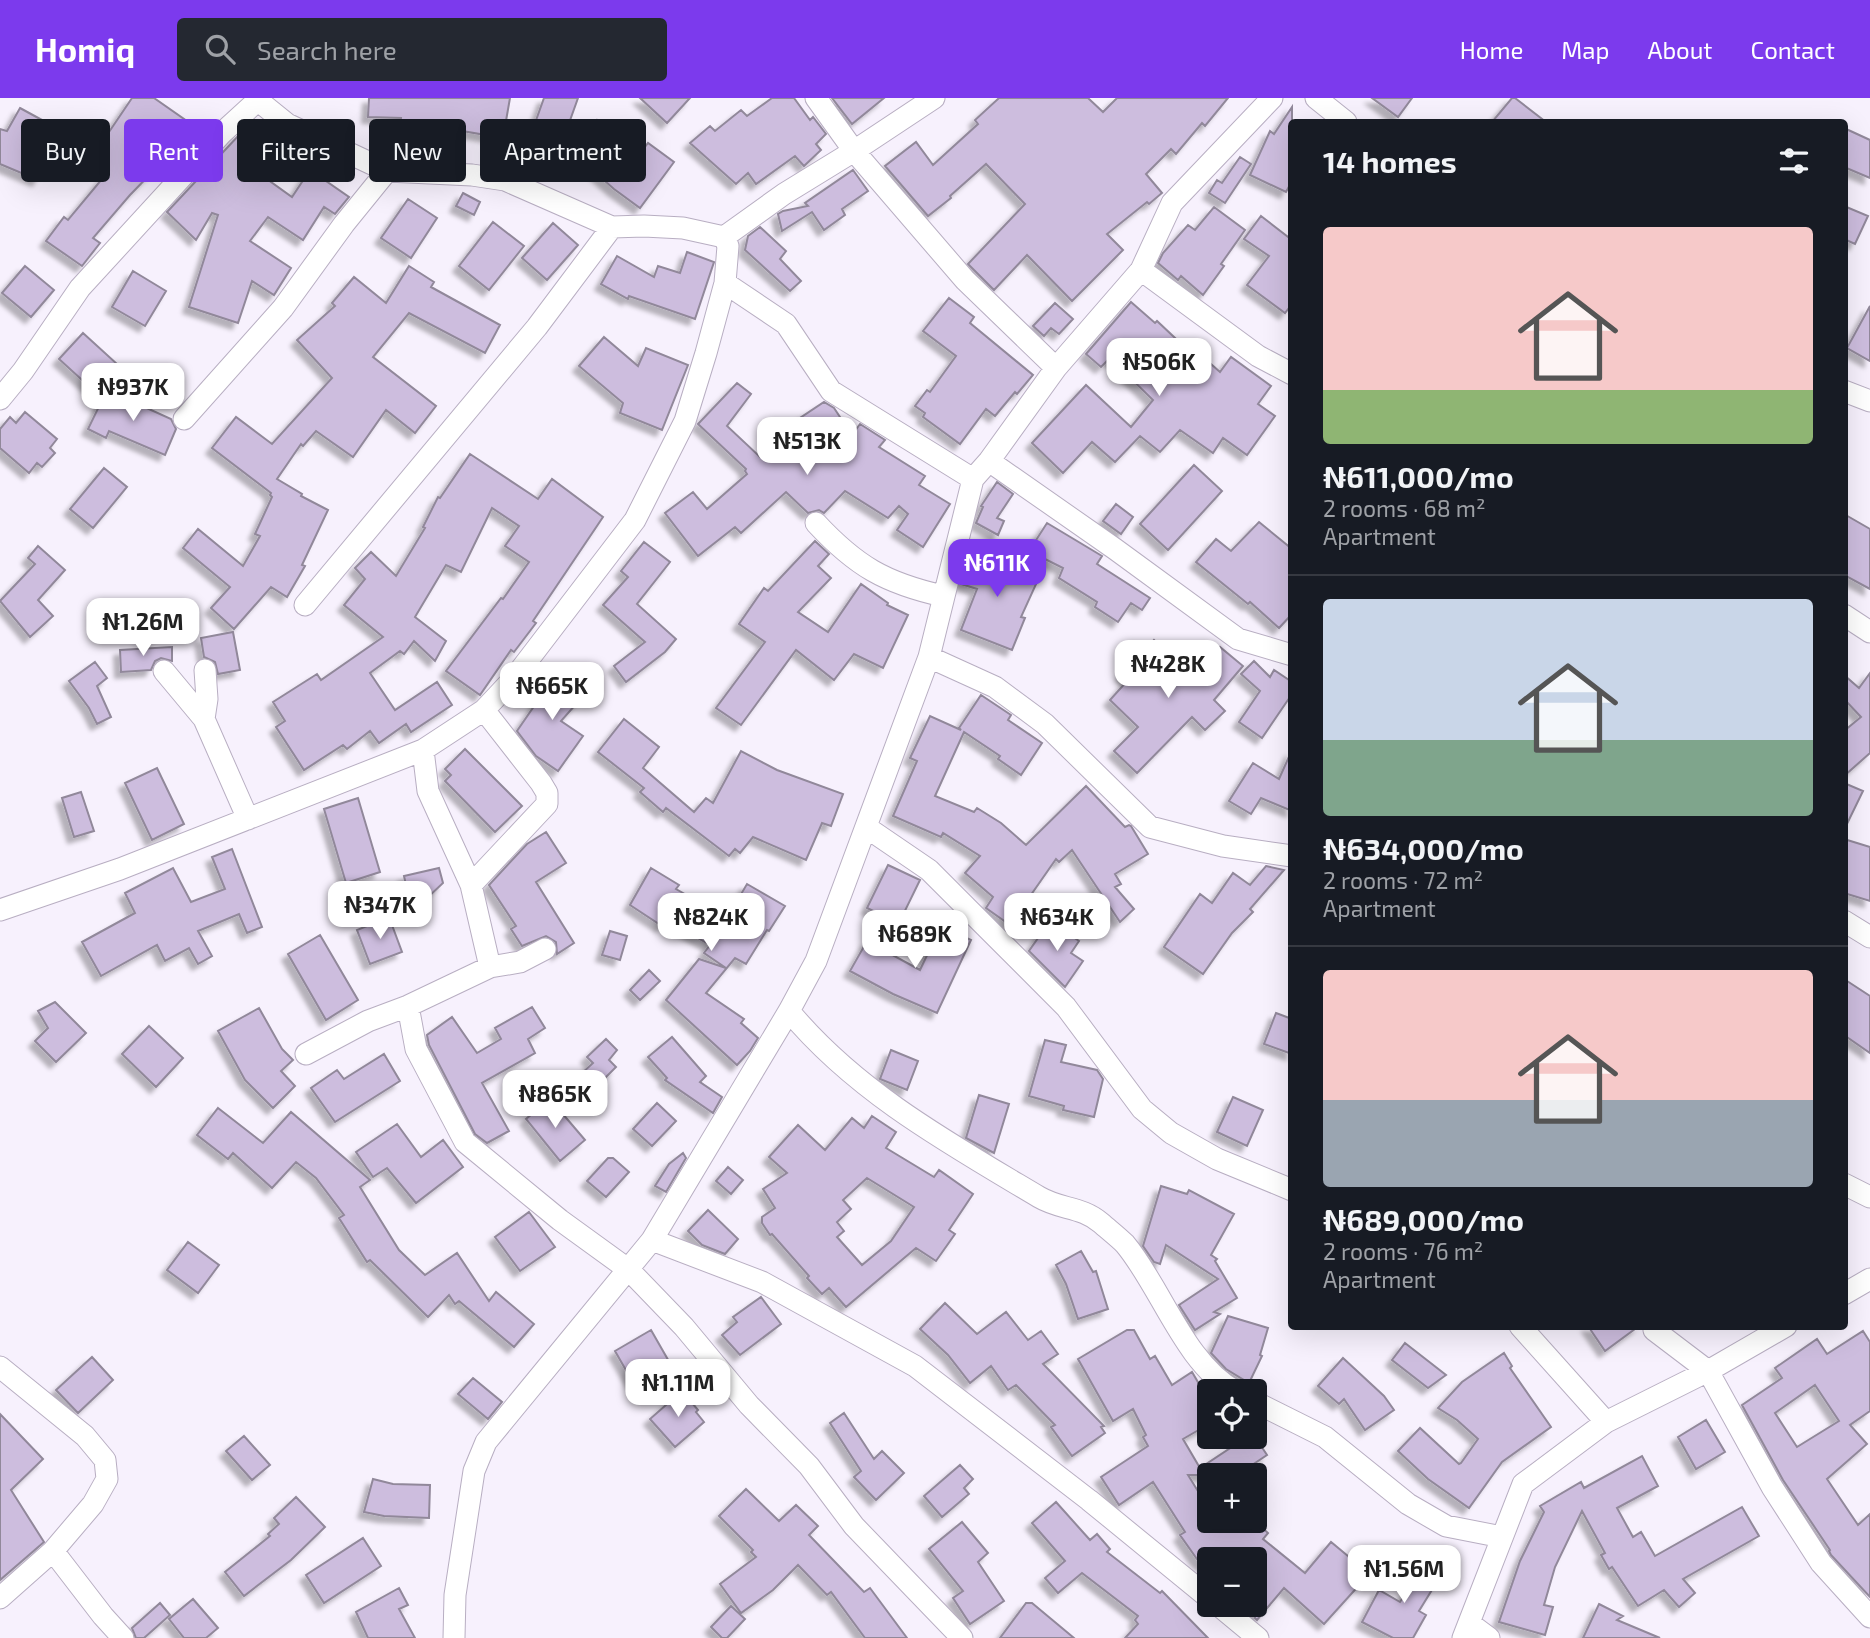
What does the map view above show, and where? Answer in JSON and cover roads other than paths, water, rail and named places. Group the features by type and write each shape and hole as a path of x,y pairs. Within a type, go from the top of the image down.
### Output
{"street":[{"path":"816,98 855,151 965,280 1056,368"},
{"path":"466,175 505,180 612,227 683,228 724,237 784,194 934,98"},
{"path":"454,1638 455,1595 472,1485 486,1442 652,1241 816,961 929,657 973,479 1056,368 1141,270 1172,203 1272,98"},
{"path":"1316,98 1342,119"},
{"path":"0,399 23,371 80,288 256,99 287,124 369,163"},
{"path":"184,419 283,308 378,182"},
{"path":"305,605 537,327 612,227"},
{"path":"0,910 120,869 423,750 484,710 515,677 635,520 685,421 725,283 728,246 724,237"},
{"path":"1141,270 1258,356 1288,372"},
{"path":"725,283 786,324 831,391 973,479"},
{"path":"1848,393 1870,401"},
{"path":"989,461 1238,639 1288,654"},
{"path":"816,523 866,569 910,589 943,596"},
{"path":"1848,618 1870,632"},
{"path":"929,657 995,687 1045,724 1150,827 1223,846 1288,855"},
{"path":"204,719 207,699 205,670"},
{"path":"164,671 204,719 248,819"},
{"path":"471,886 547,804 547,793 541,783 484,710"},
{"path":"423,750 428,791 471,886 489,967"},
{"path":"866,827 929,870 1066,1007 1142,1109 1171,1133 1217,1159 1288,1188"},
{"path":"1848,923 1870,937"},
{"path":"306,1054 368,1021 408,1006 489,967 520,962 545,949"},
{"path":"408,1006 416,1049 465,1142 560,1220 629,1270 684,1327 749,1405 808,1466 854,1526 962,1638"},
{"path":"789,1011 811,1037 859,1080 935,1135 1054,1206 1080,1210 1100,1222 1125,1245 1204,1367 1217,1379"},
{"path":"1848,1186 1870,1197"},
{"path":"652,1241 762,1282 915,1367 1089,1500 1197,1588"},
{"path":"1848,1292 1870,1279"},
{"path":"1524,1330 1606,1422"},
{"path":"1654,1330 1708,1371 1772,1487 1821,1563 1870,1618"},
{"path":"1489,1638 1466,1630 1523,1484 1606,1422 1708,1371 1779,1330"},
{"path":"0,1367 85,1436 105,1460 107,1479 93,1504 53,1551 0,1598"},
{"path":"1267,1408 1325,1437 1408,1504 1446,1526 1503,1537"},
{"path":"53,1551 123,1638"},
{"path":"1233,1617 1258,1638"}]}
